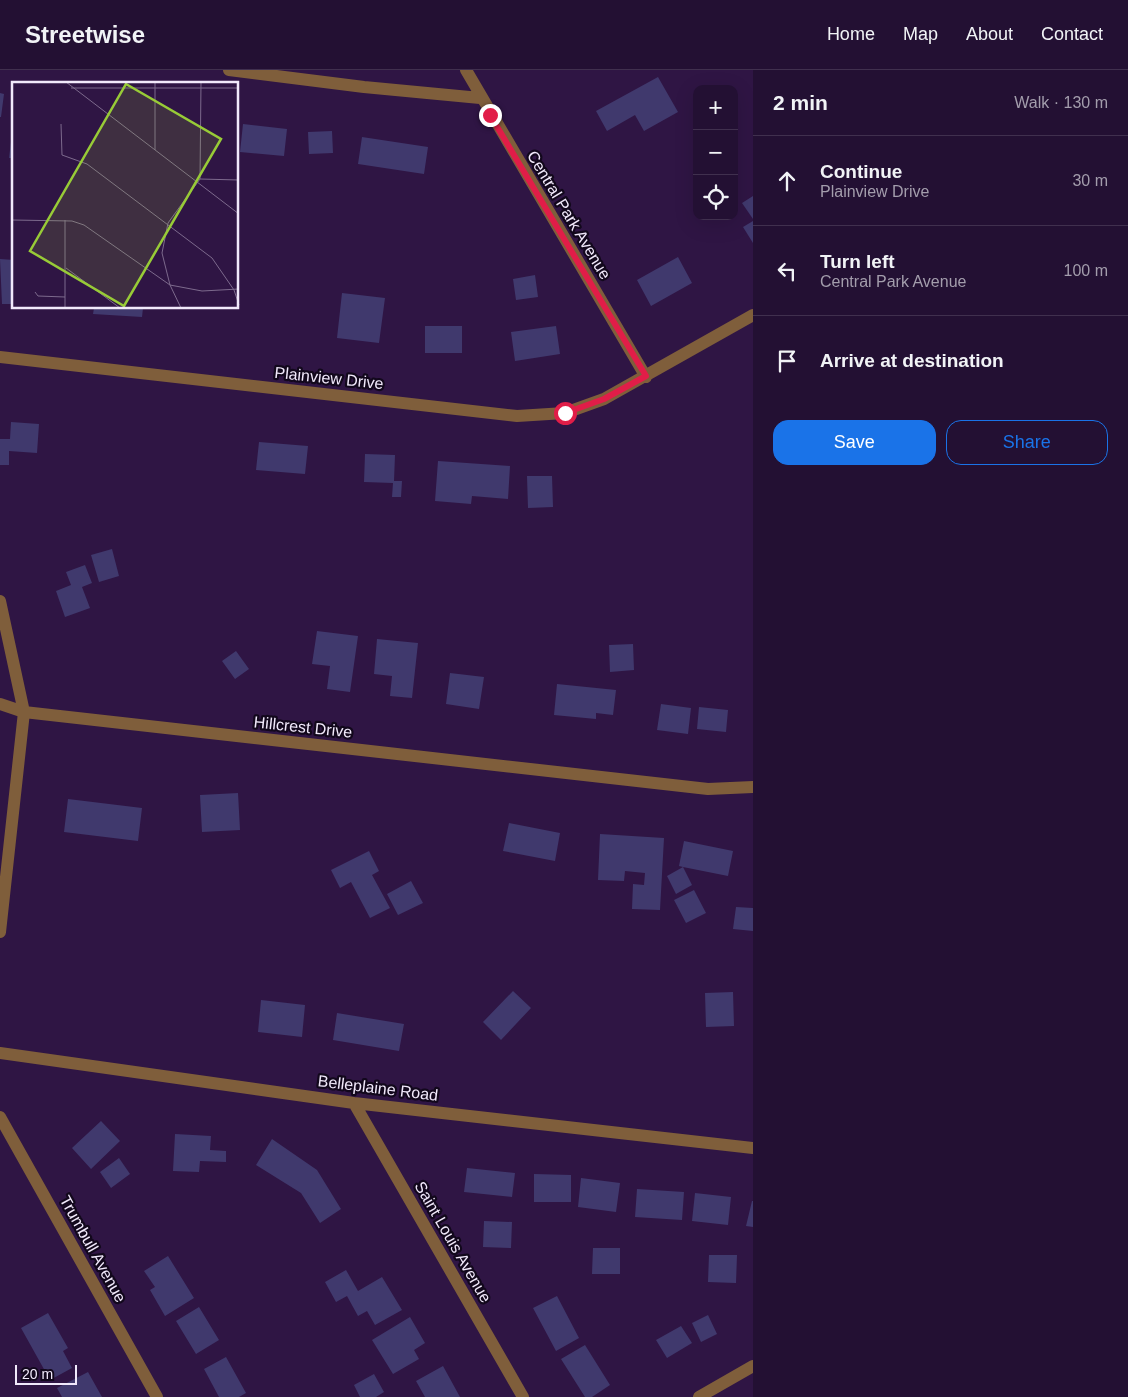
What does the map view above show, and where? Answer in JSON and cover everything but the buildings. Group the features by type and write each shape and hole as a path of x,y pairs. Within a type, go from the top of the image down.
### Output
{"street":[{"path":"229,70 364,87 480,98"},
{"name":"Central Park Avenue","path":"466,70 480,98 646,376"},
{"name":"Plainview Drive","path":"0,357 517,416 565,413 604,399 753,315"},
{"path":"0,601 24,712 0,932"},
{"name":"Hillcrest Drive","path":"0,704 24,712 698,788 753,787"},
{"name":"Belleplaine Road","path":"0,1053 354,1103 753,1148"},
{"name":"Saint Louis Avenue","path":"354,1103 523,1397"},
{"name":"Trumbull Avenue","path":"0,1117 157,1397"},
{"path":"699,1397 753,1366"}],"route":[{"path":"490,115 646,376 604,399 565,413"}]}
